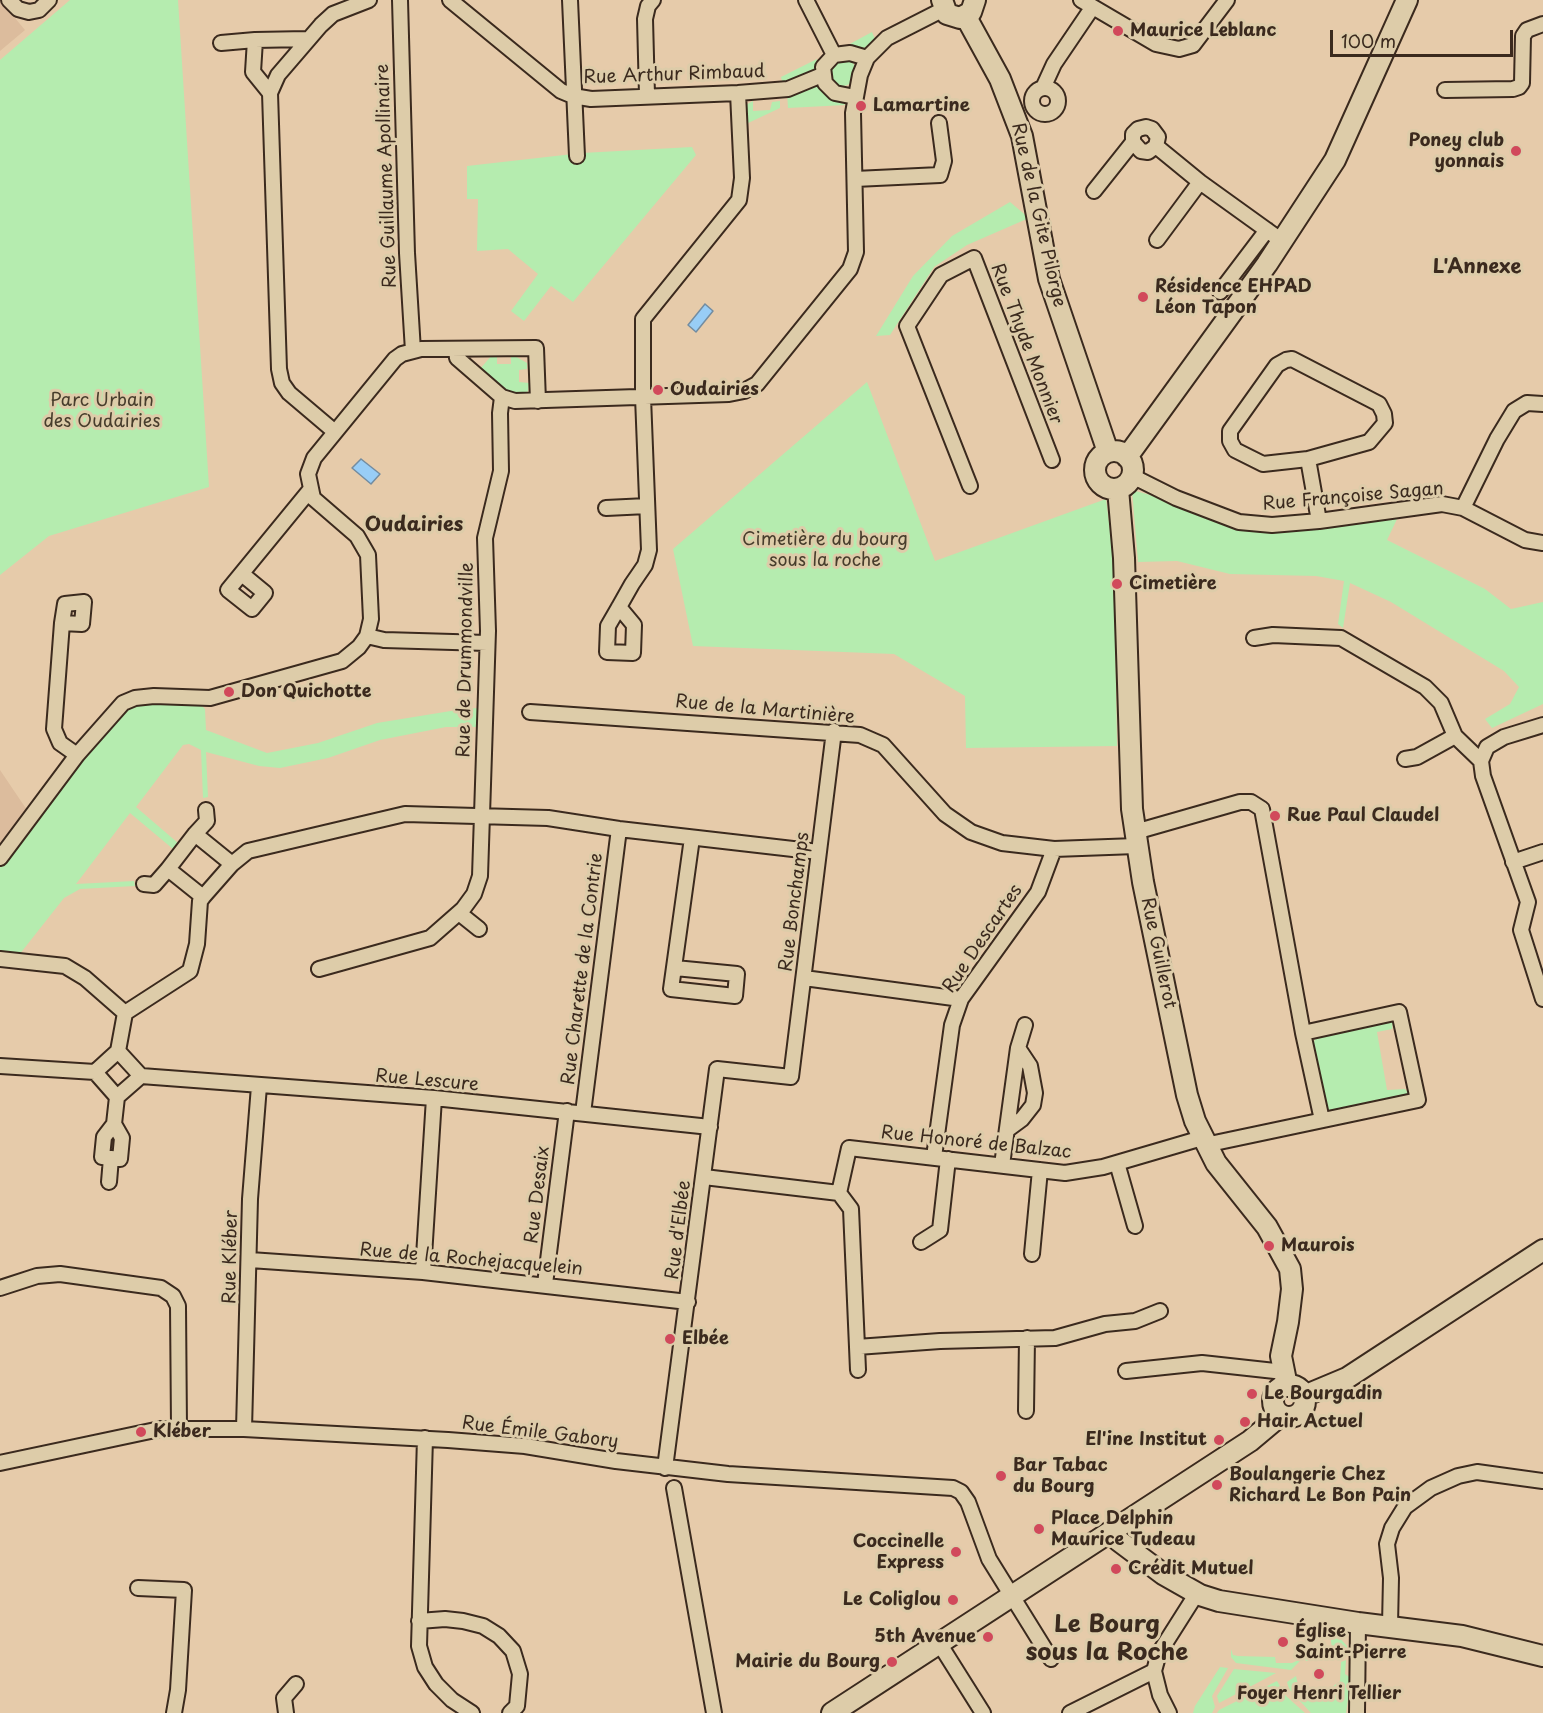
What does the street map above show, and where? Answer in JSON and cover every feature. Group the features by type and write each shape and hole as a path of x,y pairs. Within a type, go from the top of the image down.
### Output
{"street":[{"path":"9,0 18,9 28,12 39,10 49,0"},
{"path":"335,432 289,393 282,383 279,369 270,93 278,75 307,39 333,14 369,0"},
{"name":"Rue Guillaume Apollinaire","path":"400,0 407,253 413,351"},
{"name":"Rue Arthur Rimbaud","path":"450,0 561,91 573,96 591,99 788,89 822,75"},
{"path":"570,0 577,156"},
{"path":"647,95 645,19 648,6 653,0"},
{"path":"806,0 834,55"},
{"path":"1043,88 1086,4 1156,44 1179,49 1192,45 1227,0"},
{"path":"1220,292 1274,236 1335,160 1407,0"},
{"path":"456,350 457,358 502,397 514,401 729,394 744,391 758,384 850,269 856,252 855,98 860,75 867,58 887,38 943,4 953,17 970,8"},
{"name":"Rue de la Gite Pilorge","path":"970,8 1022,136 1049,279 1121,468"},
{"path":"1445,90 1519,87 1522,83 1523,36 1527,30 1543,24"},
{"path":"221,42 307,39"},
{"path":"255,40 253,72 270,93"},
{"path":"855,98 835,93 825,83 822,75 828,60 834,55 850,53 867,58"},
{"path":"619,607 647,559 643,319 740,200 742,178 738,93"},
{"path":"855,179 940,175 944,161 939,123"},
{"path":"1094,191 1133,142 1133,134 1138,129 1146,127 1156,132 1156,146"},
{"path":"1133,142 1141,151 1148,152 1156,146"},
{"path":"1156,146 1200,182 1274,236"},
{"path":"1157,240 1200,182"},
{"path":"1121,468 1274,236"},
{"name":"Rue Thyde Monnier","path":"970,486 907,326 941,275 974,258 1052,460"},
{"path":"0,858 77,755 123,703 135,698 210,698 342,661 352,654 367,636 372,619 368,555 357,536 313,498 308,474 314,459 395,359 413,351 536,348 538,401"},
{"path":"1292,359 1379,405 1384,414 1385,423 1369,442 1308,459 1263,464 1235,450 1230,441 1230,431 1277,365 1286,360 1292,359"},
{"name":"Rue de Drummondville","path":"319,969 430,938 459,913 474,894 480,876 487,644 485,538 501,471 502,397"},
{"path":"1463,508 1497,439 1514,411 1527,403 1543,404"},
{"path":"1308,459 1319,521"},
{"name":"Rue Françoise Sagan","path":"1121,468 1176,498 1239,522 1272,525 1319,521 1442,504 1463,508 1525,540 1543,543"},
{"name":"Rue Guillerot","path":"1121,468 1136,839 1187,1095 1204,1141 1232,1185 1267,1227 1290,1269 1292,1289 1281,1356 1285,1379"},
{"path":"242,574 310,490"},
{"path":"606,508 647,506"},
{"path":"62,623 54,729 60,743 77,755"},
{"path":"1254,638 1274,635 1341,638 1425,687 1441,702 1455,736 1480,761 1528,902 1521,930 1543,999"},
{"path":"367,636 384,640 487,644"},
{"name":"Rue de la Martinière","path":"530,712 834,731 860,735 883,745 945,814 958,825 1002,843 1054,849 1136,839"},
{"path":"1480,761 1487,747 1504,737 1543,725"},
{"name":"Rue Bonchamps","path":"790,1077 834,731"},
{"path":"1405,759 1418,757 1455,736"},
{"path":"1136,839 1240,802 1251,802 1262,809 1303,1033 1322,1120"},
{"path":"144,884 154,885 168,869 207,821 206,810"},
{"path":"94,1072 118,1051 125,1013 190,971 197,944 200,901 237,859 248,851 405,814 548,818 619,829 819,852"},
{"name":"Rue Charette de la Contrie","path":"583,1113 619,829"},
{"path":"195,834 237,859"},
{"path":"675,968 692,838"},
{"name":"Rue Descartes","path":"921,1242 940,1230 941,1158 952,1025 961,999 1038,892 1054,849"},
{"path":"1513,862 1543,852"},
{"path":"168,869 203,897"},
{"path":"459,913 478,929"},
{"path":"0,959 65,966 85,978 125,1013"},
{"path":"804,978 961,999"},
{"name":"Rue Honoré de Balzac","path":"839,1193 849,1148 1040,1170 1083,1172 1204,1141 1418,1100 1399,1012 1303,1033"},
{"path":"1002,1165 1018,1048 1025,1025"},
{"path":"1007,1130 1022,1119 1033,1105 1035,1093 1030,1066 1018,1048"},
{"path":"109,1182 111,1158 102,1157 104,1137 114,1124 117,1097 141,1076 118,1051"},
{"path":"0,1066 94,1072 117,1097"},
{"name":"Rue d'Elbée","path":"665,1468 717,1069 790,1077"},
{"name":"Rue Lescure","path":"141,1076 434,1098 710,1127"},
{"name":"Rue Kléber","path":"244,1430 250,1199 259,1086"},
{"path":"423,1272 434,1098"},
{"name":"Rue Desaix","path":"545,1284 567,1112"},
{"path":"1118,1163 1135,1226"},
{"path":"1032,1254 1040,1170"},
{"path":"704,1177 839,1193 851,1209 858,1370"},
{"path":"1304,1396 1347,1378 1543,1250"},
{"name":"Rue de la Rochejacquelein","path":"250,1260 423,1272 688,1302"},
{"path":"0,1288 37,1276 60,1274 161,1288 173,1296 178,1306 179,1428"},
{"path":"857,1347 1062,1337 1105,1324 1136,1321 1160,1311"},
{"path":"1026,1411 1027,1338"},
{"path":"832,1713 1257,1437 1281,1415 1297,1415 1304,1407 1304,1396 1285,1379 1202,1363 1126,1371"},
{"path":"1281,1415 1274,1406 1274,1395 1285,1379"},
{"name":"Rue Émile Gabory","path":"0,1463 124,1435 179,1428 424,1438 525,1446 665,1468 953,1488 961,1492 968,1502 989,1559 1051,1659"},
{"path":"424,1438 419,1646 425,1667 452,1700 472,1713"},
{"path":"1390,1625 1391,1578 1387,1544 1392,1528 1405,1506 1431,1488 1458,1476 1477,1472 1543,1480"},
{"path":"674,1488 714,1713"},
{"path":"1111,1532 1163,1574 1197,1593 1219,1601 1358,1623 1390,1625 1462,1636 1543,1656"},
{"path":"138,1588 184,1590 178,1690 174,1713"},
{"path":"1169,1713 1160,1695 1154,1671 1159,1653 1197,1593"},
{"path":"419,1621 445,1619 463,1621 483,1626 499,1636 513,1651 520,1674 517,1706 510,1713"},
{"path":"1357,1713 1358,1623"},
{"path":"939,1643 983,1713"},
{"path":"1070,1713 1154,1671"},
{"path":"286,1713 284,1698 296,1684"}],"shaded area":[{"path":"0,0 25,30 0,51"},
{"path":"0,770 29,813 0,850"}],"green space":[{"name":"Parc Urbain des Oudairies","path":"70,0 178,0 209,487 49,536 0,575 0,60"},
{"path":"872,32 875,39 863,49 848,45"},
{"path":"842,58 852,62 856,72 852,82 842,86 832,82 828,72 832,62"},
{"path":"817,59 815,70 807,77 783,84 781,77"},
{"path":"820,84 845,105 788,108 787,93"},
{"path":"753,101 753,111 770,110 772,102 780,101 780,108 746,124 744,106"},
{"path":"692,147 696,155 573,302 551,286 524,321 511,311 538,274 508,249 477,251 478,199 467,199 467,166 582,153"},
{"path":"1010,202 1029,218 967,245 934,267 890,335 876,336 913,276 952,236"},
{"path":"511,354 527,363 527,369 519,370 519,382 529,383 528,391 523,395 510,395 480,369 492,355 497,355 497,364 511,364"},
{"name":"Cimetière du bourg sous la roche","path":"867,382 935,561 1106,499 1114,562 1117,746 966,748 965,696 894,654 693,646 673,549"},
{"path":"1132,490 1168,500 1235,525 1397,514 1398,517 1387,540 1485,589 1511,609 1543,602 1543,704 1492,728 1485,719 1510,704 1519,687 1504,671 1391,602 1350,583 1343,628 1338,624 1344,581 1316,576 1230,574 1177,561 1138,562"},
{"path":"160,703 200,704 205,709 206,730 267,753 318,743 377,723 463,709 479,708 479,727 446,727 380,740 328,758 280,768 259,766 206,752 208,797 203,798 201,750 189,744 183,745 136,807 178,843 173,849 130,813 76,884 134,881 135,886 80,889 64,898 19,955 0,953 0,865 119,714 135,706"},
{"path":"1389,1020 1393,1022 1392,1029 1377,1032 1387,1090 1405,1089 1409,1094 1405,1099 1330,1111 1325,1104 1313,1045 1316,1036"},
{"path":"1330,1633 1338,1636 1347,1646 1347,1651 1306,1661 1304,1657 1310,1651 1332,1649"},
{"path":"1231,1649 1233,1655 1238,1656 1275,1657 1276,1663 1292,1663 1303,1658 1291,1670 1236,1663 1231,1657"},
{"path":"1346,1660 1345,1674 1351,1678 1346,1713 1311,1713 1289,1689 1287,1682 1296,1676 1299,1689 1304,1693 1324,1693 1340,1681 1341,1662"},
{"path":"1220,1667 1228,1668 1212,1696 1215,1707 1212,1713 1193,1713 1195,1706"},
{"path":"1234,1669 1276,1673 1219,1703 1217,1696"},
{"path":"1277,1681 1286,1696 1305,1713 1217,1713 1219,1710"}],"water":[{"path":"705,304 713,311 696,332 688,325"},
{"path":"361,459 380,474 371,484 352,468"}],"place":[{"name":"Maurice Leblanc","path":"1118,31"},
{"name":"Lamartine","path":"861,106"},
{"name":"Poney club yonnais","path":"1516,151"},
{"name":"Résidence EHPAD Léon Tapon","path":"1143,297"},
{"name":"Oudairies","path":"658,390"},
{"name":"Cimetière","path":"1117,584"},
{"name":"Don Quichotte","path":"229,692"},
{"name":"Rue Paul Claudel","path":"1275,816"},
{"name":"Maurois","path":"1269,1246"},
{"name":"Elbée","path":"670,1339"},
{"name":"Le Bourgadin","path":"1252,1394"},
{"name":"Hair Actuel","path":"1245,1422"},
{"name":"Kléber","path":"141,1432"},
{"name":"El'ine Institut","path":"1219,1440"},
{"name":"Bar Tabac du Bourg","path":"1001,1476"},
{"name":"Boulangerie Chez Richard Le Bon Pain","path":"1217,1485"},
{"name":"Place Delphin Maurice Tudeau","path":"1039,1529"},
{"name":"Coccinelle Express","path":"956,1552"},
{"name":"Crédit Mutuel","path":"1116,1569"},
{"name":"Le Coliglou","path":"953,1600"},
{"name":"5th Avenue","path":"988,1637"},
{"name":"Église Saint-Pierre","path":"1283,1642"},
{"name":"Mairie du Bourg","path":"892,1662"},
{"name":"Foyer Henri Tellier","path":"1319,1674"}],"district":[{"name":"L'Annexe","path":"1477,267"},
{"name":"Oudairies","path":"414,525"},
{"name":"Le Bourg sous la Roche","path":"1107,1639"}]}
